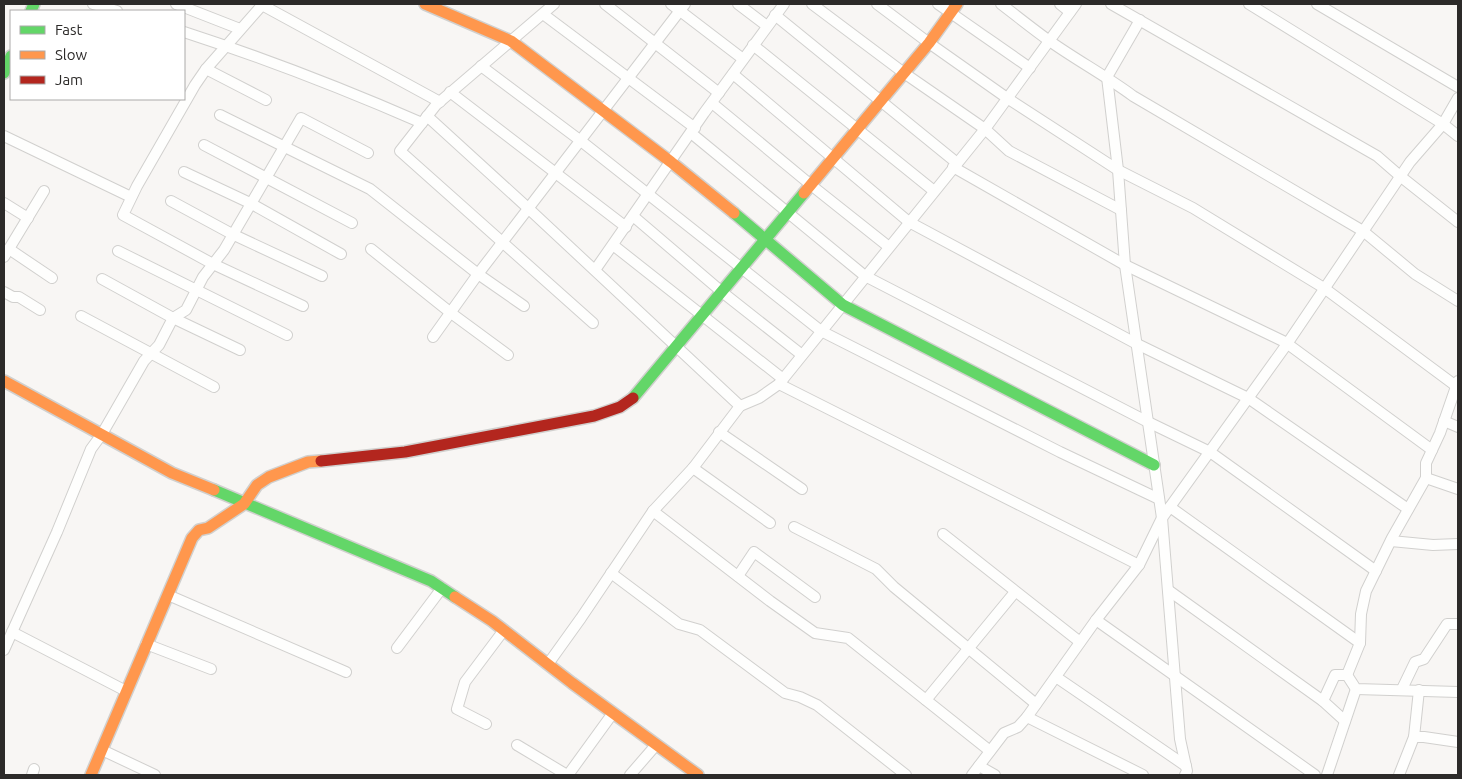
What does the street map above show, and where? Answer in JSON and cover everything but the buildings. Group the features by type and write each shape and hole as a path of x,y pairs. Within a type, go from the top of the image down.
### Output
{"street":[{"path":"93,4 114,10"},
{"path":"176,4 240,30"},
{"path":"303,306 213,264 123,214 195,85 206,69 262,4 440,102"},
{"path":"425,4 511,41 670,162 843,304 1154,465"},
{"path":"554,4 450,92 400,151 593,323"},
{"path":"605,4 719,92"},
{"path":"671,4 682,7 743,59"},
{"path":"738,4 767,26"},
{"path":"595,270 719,92 784,4"},
{"path":"812,4 904,73 984,129 1009,151 1121,210"},
{"path":"877,4 1007,98 1118,170 1192,208 1324,288 1457,383 1444,422 1426,464 1426,478 1390,541 1366,592 1361,614 1360,642 1347,676"},
{"path":"938,4 954,8 1030,68"},
{"path":"1001,4 1049,41 1087,67 1107,77 1133,96 1363,231 1415,274 1458,301"},
{"path":"548,664 653,511 693,468 740,406 759,398 781,381 984,129 1073,8 1060,4"},
{"path":"1110,4 1377,156 1458,222"},
{"path":"1249,4 1443,124 1458,136"},
{"path":"1317,4 1458,87"},
{"path":"433,337 478,274 682,7"},
{"path":"91,775 192,538 199,530 208,528 234,512 246,502 256,485 308,462 405,452 594,416 620,407 635,397 929,43 954,8"},
{"path":"543,14 629,78 693,130 788,213 866,276 1148,422 1210,452 1376,572"},
{"path":"775,15 881,100 955,165 1125,265 1287,344 1432,450"},
{"path":"1140,20 1107,77 1118,170 1125,265 1162,518 1180,739 1186,770"},
{"path":"185,32 425,120 529,209 678,346 740,406"},
{"path":"753,45 934,191"},
{"path":"4,73 10,58"},
{"path":"481,66 821,331 1051,448 1159,499"},
{"path":"206,69 266,100"},
{"path":"733,74 909,222 1137,344 1248,398 1408,509"},
{"path":"450,92 626,227"},
{"path":"972,775 1004,732 1018,727 1027,716 1096,620 1139,565 1162,518 1287,344 1400,176 1443,124 1458,98"},
{"path":"712,103 889,247"},
{"path":"220,115 370,189 478,274 524,306"},
{"path":"4,650 57,532 91,449 102,434 144,361 159,345 173,318 186,310 203,277 232,234 301,118 368,152"},
{"path":"4,136 131,197"},
{"path":"204,145 352,223"},
{"path":"184,172 250,203 341,254"},
{"path":"44,191 6,253 52,278"},
{"path":"171,201 232,234 322,276"},
{"path":"4,203 28,218"},
{"path":"633,216 722,292 802,355"},
{"path":"613,245 781,381 1139,565"},
{"path":"371,249 451,313 508,355"},
{"path":"118,251 287,335"},
{"path":"102,279 173,318 240,350"},
{"path":"4,292 13,297 19,297 40,310"},
{"path":"80,316 214,387"},
{"path":"4,381 74,417 174,474 246,502 263,512 431,581 504,630 698,775"},
{"path":"1444,422 1458,427"},
{"path":"719,432 802,489"},
{"path":"693,468 770,523"},
{"path":"1426,478 1458,489"},
{"path":"1170,507 1360,642"},
{"path":"653,511 815,633 848,638 990,751"},
{"path":"794,527 876,570 1036,704"},
{"path":"943,534 1080,642"},
{"path":"1390,541 1433,545 1458,544"},
{"path":"738,576 754,552 815,596"},
{"path":"611,573 679,624 700,630 785,693 800,697 817,705 906,775"},
{"path":"397,648 442,588"},
{"path":"1168,590 1323,701 1345,721"},
{"path":"926,700 1015,592"},
{"path":"168,595 346,672"},
{"path":"1096,620 1175,674 1315,775"},
{"path":"1402,689 1415,662 1424,659 1447,624 1458,624"},
{"path":"486,724 457,709 465,682 504,630"},
{"path":"12,632 126,691"},
{"path":"146,644 211,670"},
{"path":"1323,701 1335,676 1347,676"},
{"path":"1347,676 1356,689"},
{"path":"1056,677 1186,770"},
{"path":"1356,689 1458,692"},
{"path":"1327,775 1356,689"},
{"path":"1399,775 1414,737 1419,690"},
{"path":"517,745 568,775 613,713"},
{"path":"1027,716 1143,775"},
{"path":"1414,737 1458,742"},
{"path":"630,775 656,745"},
{"path":"102,750 150,774"},
{"path":"979,766 995,775"}],"traffic: fast":[{"path":"31,10 34,4"},
{"path":"4,73 10,58"},
{"path":"633,398 804,193"},
{"path":"734,213 843,305 1154,465"},
{"path":"214,490 431,581 455,597"}],"traffic: slow":[{"path":"425,4 511,41 671,162 734,213"},
{"path":"804,193 929,43 957,4"},
{"path":"4,381 172,473 214,490"},
{"path":"91,775 192,538 199,530 208,528 244,504 257,485 269,477 308,462 321,461"},
{"path":"455,597 492,621 572,683 698,775"}],"traffic: jam":[{"path":"321,461 405,452 594,416 620,407 633,398"}]}
